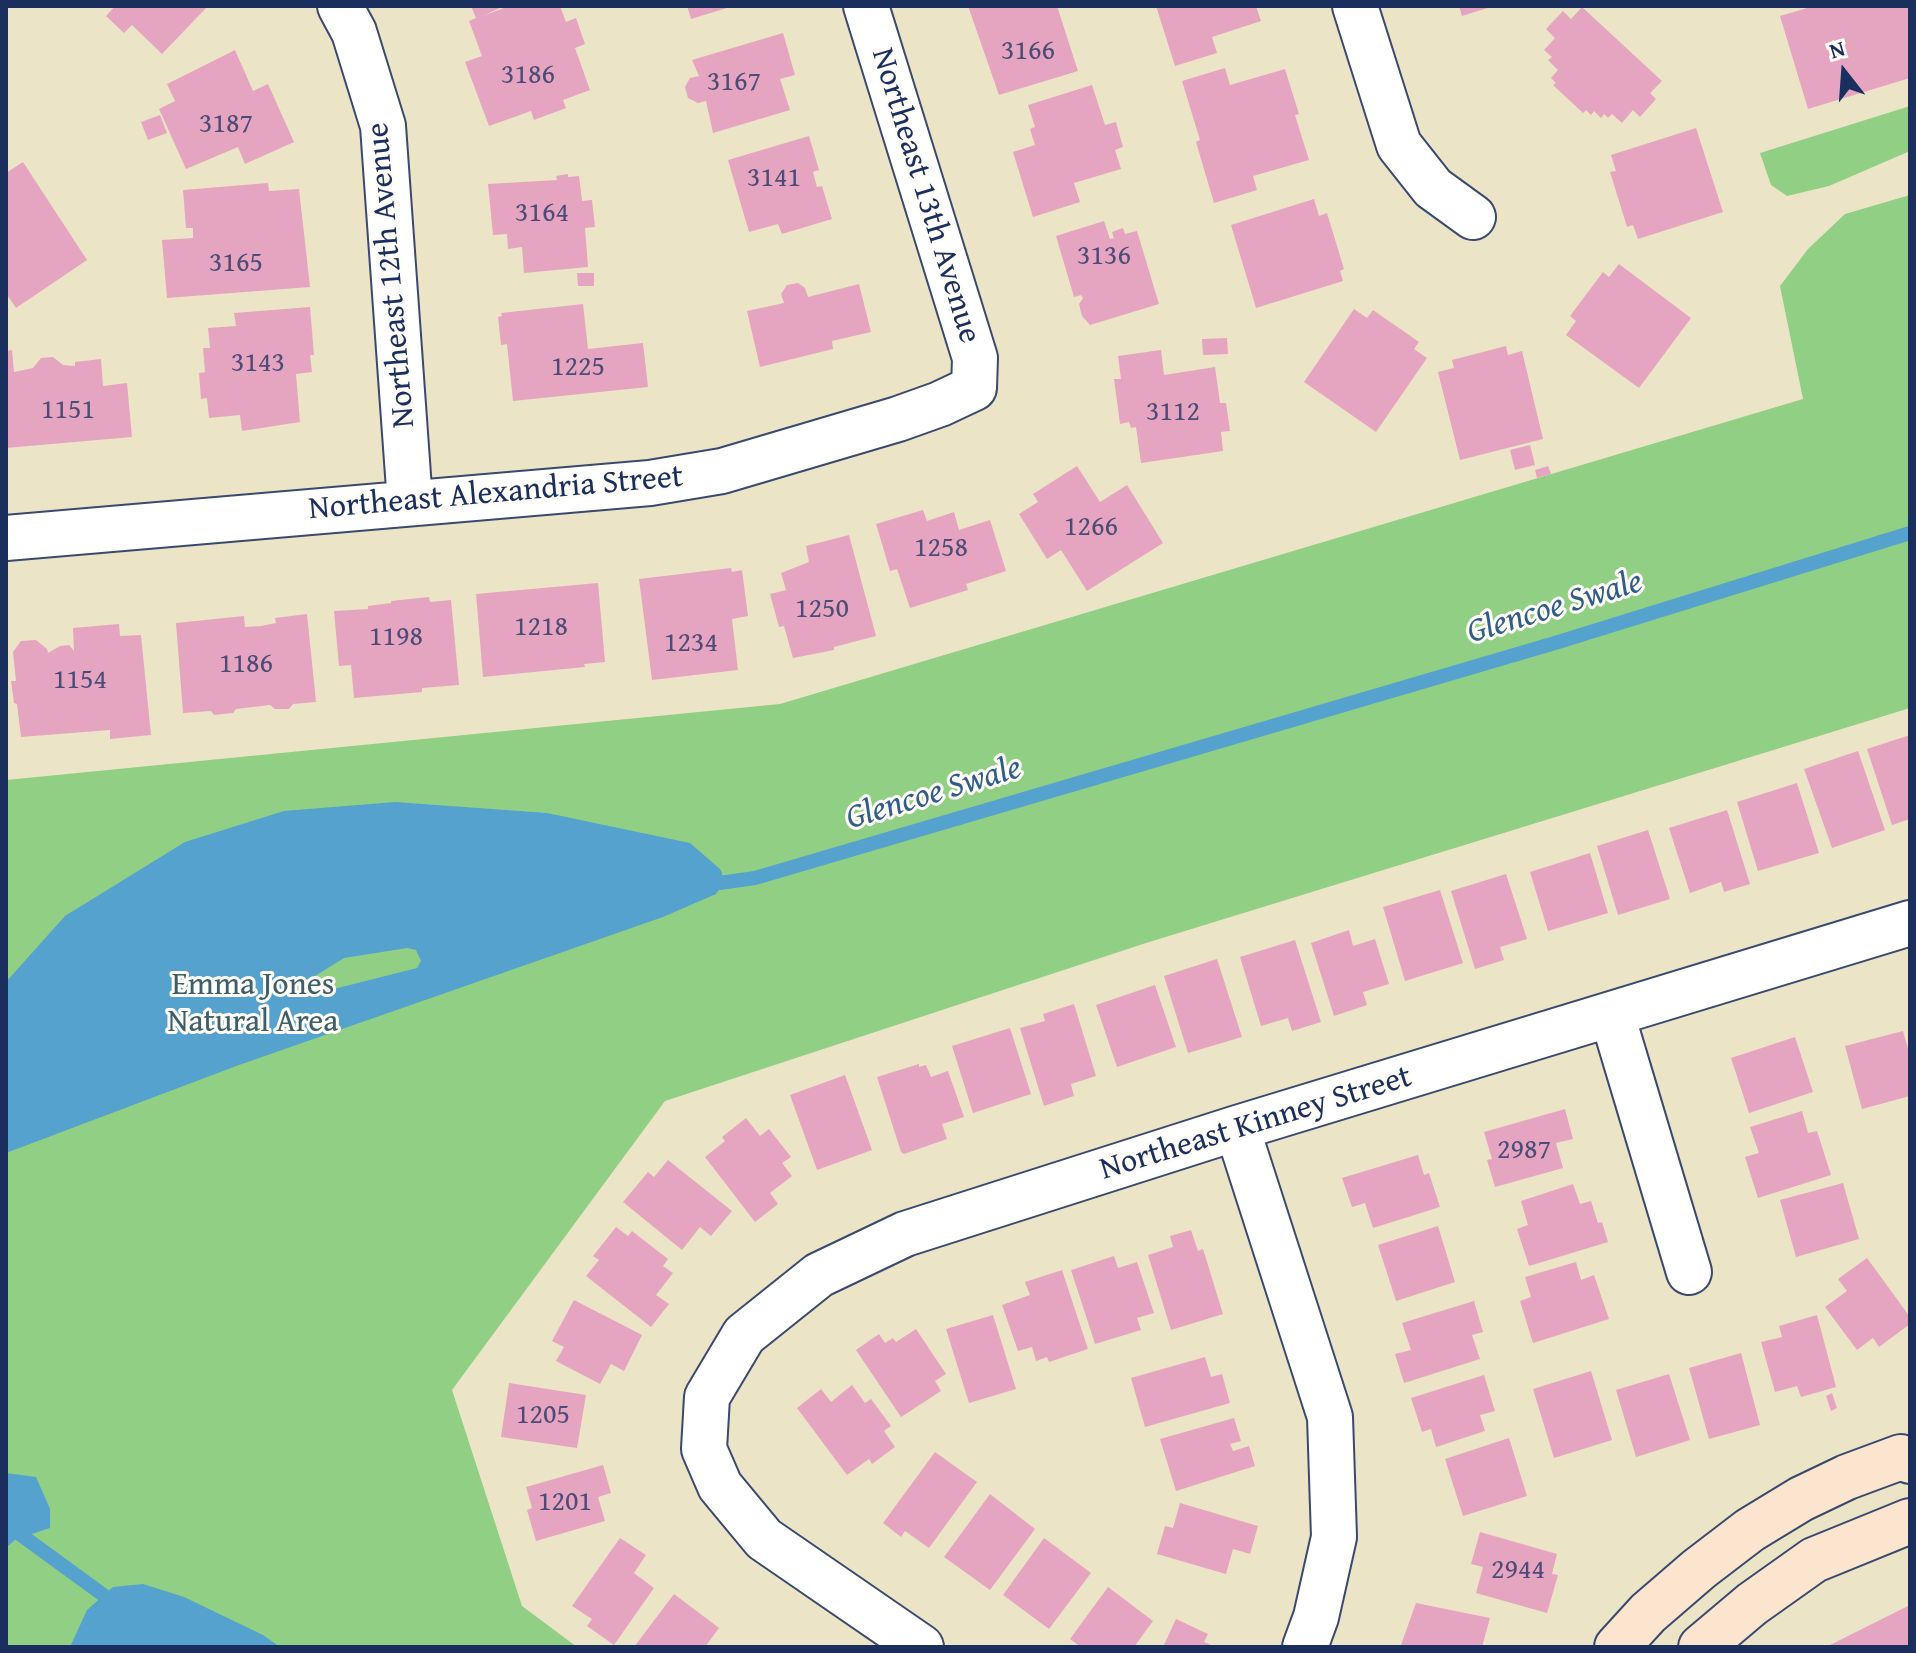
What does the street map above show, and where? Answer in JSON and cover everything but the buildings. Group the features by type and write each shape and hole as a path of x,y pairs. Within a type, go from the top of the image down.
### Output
{"street":[{"name":"Northeast 12th Avenue","path":"340,6 354,32 383,126 410,503"},
{"name":"Northeast 13th Avenue","path":"866,6 975,358 974,388"},
{"path":"1355,6 1399,145 1433,188 1473,217"},
{"name":"Northeast Alexandria Street","path":"6,538 650,483 722,471 898,419 974,388"},
{"name":"Northeast Kinney Street","path":"921,1647 764,1539 720,1486 704,1449 707,1397 744,1335 819,1275 905,1234 1237,1128 1910,923"},
{"path":"1612,1015 1689,1272"},
{"path":"1237,1128 1330,1417 1334,1537 1316,1617 1305,1647"},
{"path":"1617,1647 1648,1613 1750,1530 1801,1499 1847,1477 1901,1457 1910,1461"},
{"path":"1701,1647 1752,1604 1814,1560 1910,1521"}],"green space":[{"path":"1910,106 1910,151 1829,186 1787,196 1771,185 1760,153"},
{"name":"Emma Jones Natural Area","path":"1910,195 1910,708 1146,943 665,1101 452,1390 522,1606 577,1647 6,1647 6,780 780,704 1803,399 1780,286 1808,249 1845,214"}],"water":[{"path":"395,802 547,813 690,843 721,870 724,882 716,894 663,917 239,1065 6,1153 6,982 65,916 185,842 284,811","holes":["407,948 416,950 421,961 417,968 330,990 316,987 315,976 344,958"]},
{"path":"6,1473 36,1477 50,1509 50,1528 16,1539 6,1548"},
{"path":"143,1584 184,1597 263,1635 280,1647 70,1647 87,1610 113,1587"}],"waterway":[{"name":"Glencoe Swale","path":"705,885 755,878 1555,643 1910,533"},
{"path":"6,1527 117,1605"}]}
